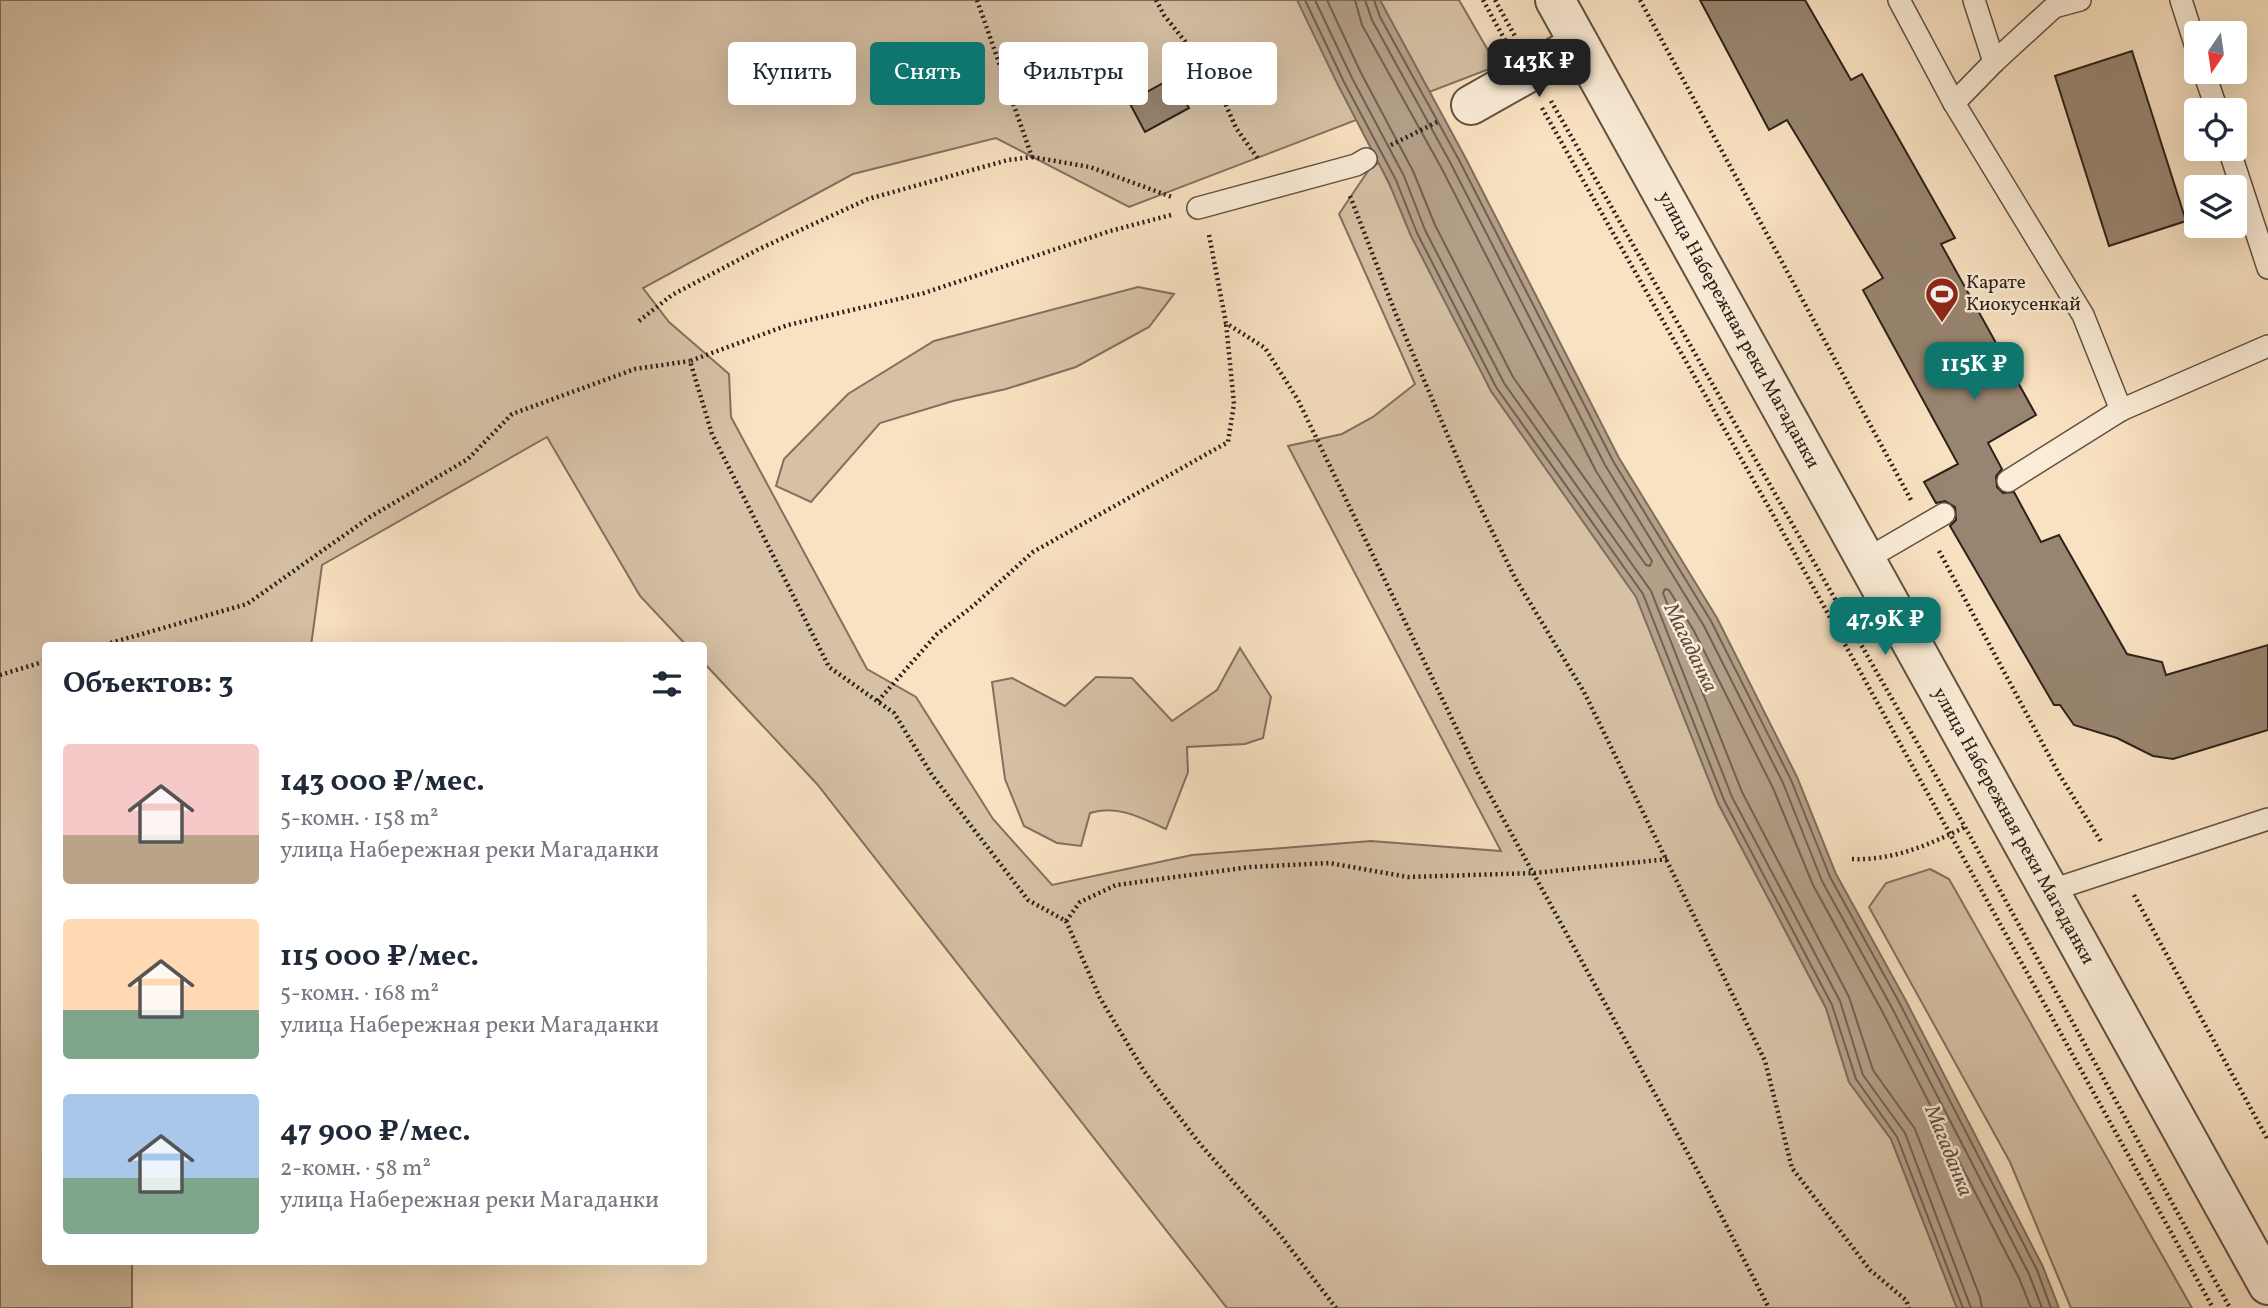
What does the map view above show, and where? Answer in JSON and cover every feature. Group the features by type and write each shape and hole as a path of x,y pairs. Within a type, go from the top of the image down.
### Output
{"street":[{"name":"улица Набережная реки Магаданки","path":"1555,0 2268,1285"},
{"path":"1471,105 1579,44"}],"lane":[{"path":"1899,0 1954,103 2082,315 2121,410"},
{"path":"1974,0 1994,62"},
{"path":"1954,103 2054,7 2080,0"},
{"path":"2181,0 2188,21"},
{"path":"1198,208 1356,165 1366,159"},
{"path":"2233,161 2268,268"},
{"path":"2008,481 2121,410 2268,345"},
{"path":"1866,561 1944,514"},
{"path":"2049,891 2268,819"}],"path":[{"path":"977,0 1032,157"},
{"path":"1156,0 1164,15 1214,78 1236,128 1251,148 1272,187"},
{"path":"1483,0 1528,71 1965,827 2230,1308"},
{"path":"1495,0 1528,71 2213,1308"},
{"path":"1640,0 2059,774 2149,918 2268,1140"},
{"path":"1366,159 1471,105"},
{"path":"639,321 672,295 694,283 759,249 868,199 1008,160 1032,157 1090,167 1198,208 1213,245 1226,323 1234,404 1228,442 1033,552 937,634 878,701"},
{"path":"1339,169 1395,312 1465,476 1515,578 1584,692 1765,1061 1792,1168 1870,1270 1906,1300 1909,1308"},
{"path":"114,642 247,604 370,517 468,458 512,414 635,369 690,361 788,325 924,293 1110,231 1198,208"},
{"path":"1226,323 1265,348 1298,400 1439,687 1479,775 1535,873 1769,1308"},
{"path":"690,361 712,434 829,667 894,713 932,775 1028,900 1066,920 1100,998 1144,1071 1200,1144 1280,1235 1336,1308"},
{"path":"0,675 42,663"},
{"path":"1852,859 1877,860 1949,835"},
{"path":"1066,920 1080,902 1116,885 1250,867 1329,863 1408,877 1535,873 1668,859"}],"shaded area":[{"path":"0,0 1459,0 1497,66 1129,207 996,138 853,174 643,288 669,322 729,374 731,417 867,669 916,697 993,819 1052,885 1192,855 1371,841 1501,851 1288,446 1342,434 1373,417 1415,384 1339,214 1370,168 1379,163 1491,391 1637,597 1718,803 1826,1008 1849,1082 1891,1139 1957,1308 1227,1308 817,784 707,666 707,642 683,642 640,596 547,437 322,565 312,642 42,642 42,1265 132,1265 132,1308 0,1308"},
{"path":"1138,287 1174,294 1149,327 1076,367 880,423 811,502 776,486 784,459 848,394 934,341"},
{"path":"1240,648 1271,697 1263,738 1245,744 1187,747 1188,772 1166,829 1119,811 1090,813 1081,846 1057,843 1024,826 1005,779 992,682 1012,678 1065,706 1096,677 1132,678 1172,721 1217,690"},
{"path":"1930,869 1949,879 2192,1308 2071,1308 2010,1162 1869,907 1886,883"}],"water":[{"name":"Магаданка","path":"1297,0 1380,0 1465,157 1619,458 1717,618 1797,777 1836,874 1905,999 2043,1267 2059,1308 1957,1308 1891,1139 1849,1082 1826,1008 1718,803 1636,597 1491,391 1411,236 1389,183"}],"building":[{"path":"1700,0 1805,0 1851,80 1862,74 1955,238 1941,244 2036,415 1988,443 2002,469 1996,476 1997,487 2003,493 2014,492 2041,542 2059,535 2127,654 2162,662 2166,675 2268,645 2268,730 2173,759 2153,756 2117,738 2074,725 2060,705 2054,705 1950,526 1956,520 1955,507 1945,501 1936,503 1924,482 1958,464 1863,290 1883,278 1787,120 1769,130"},
{"path":"2132,51 2184,222 2109,246 2055,76"},
{"path":"1162,84 1162,105 1187,105 1189,108 1145,132 1131,105 1148,105 1148,91"}],"place":[{"name":"Карате Киокусенкай","path":"1942,324"}]}
